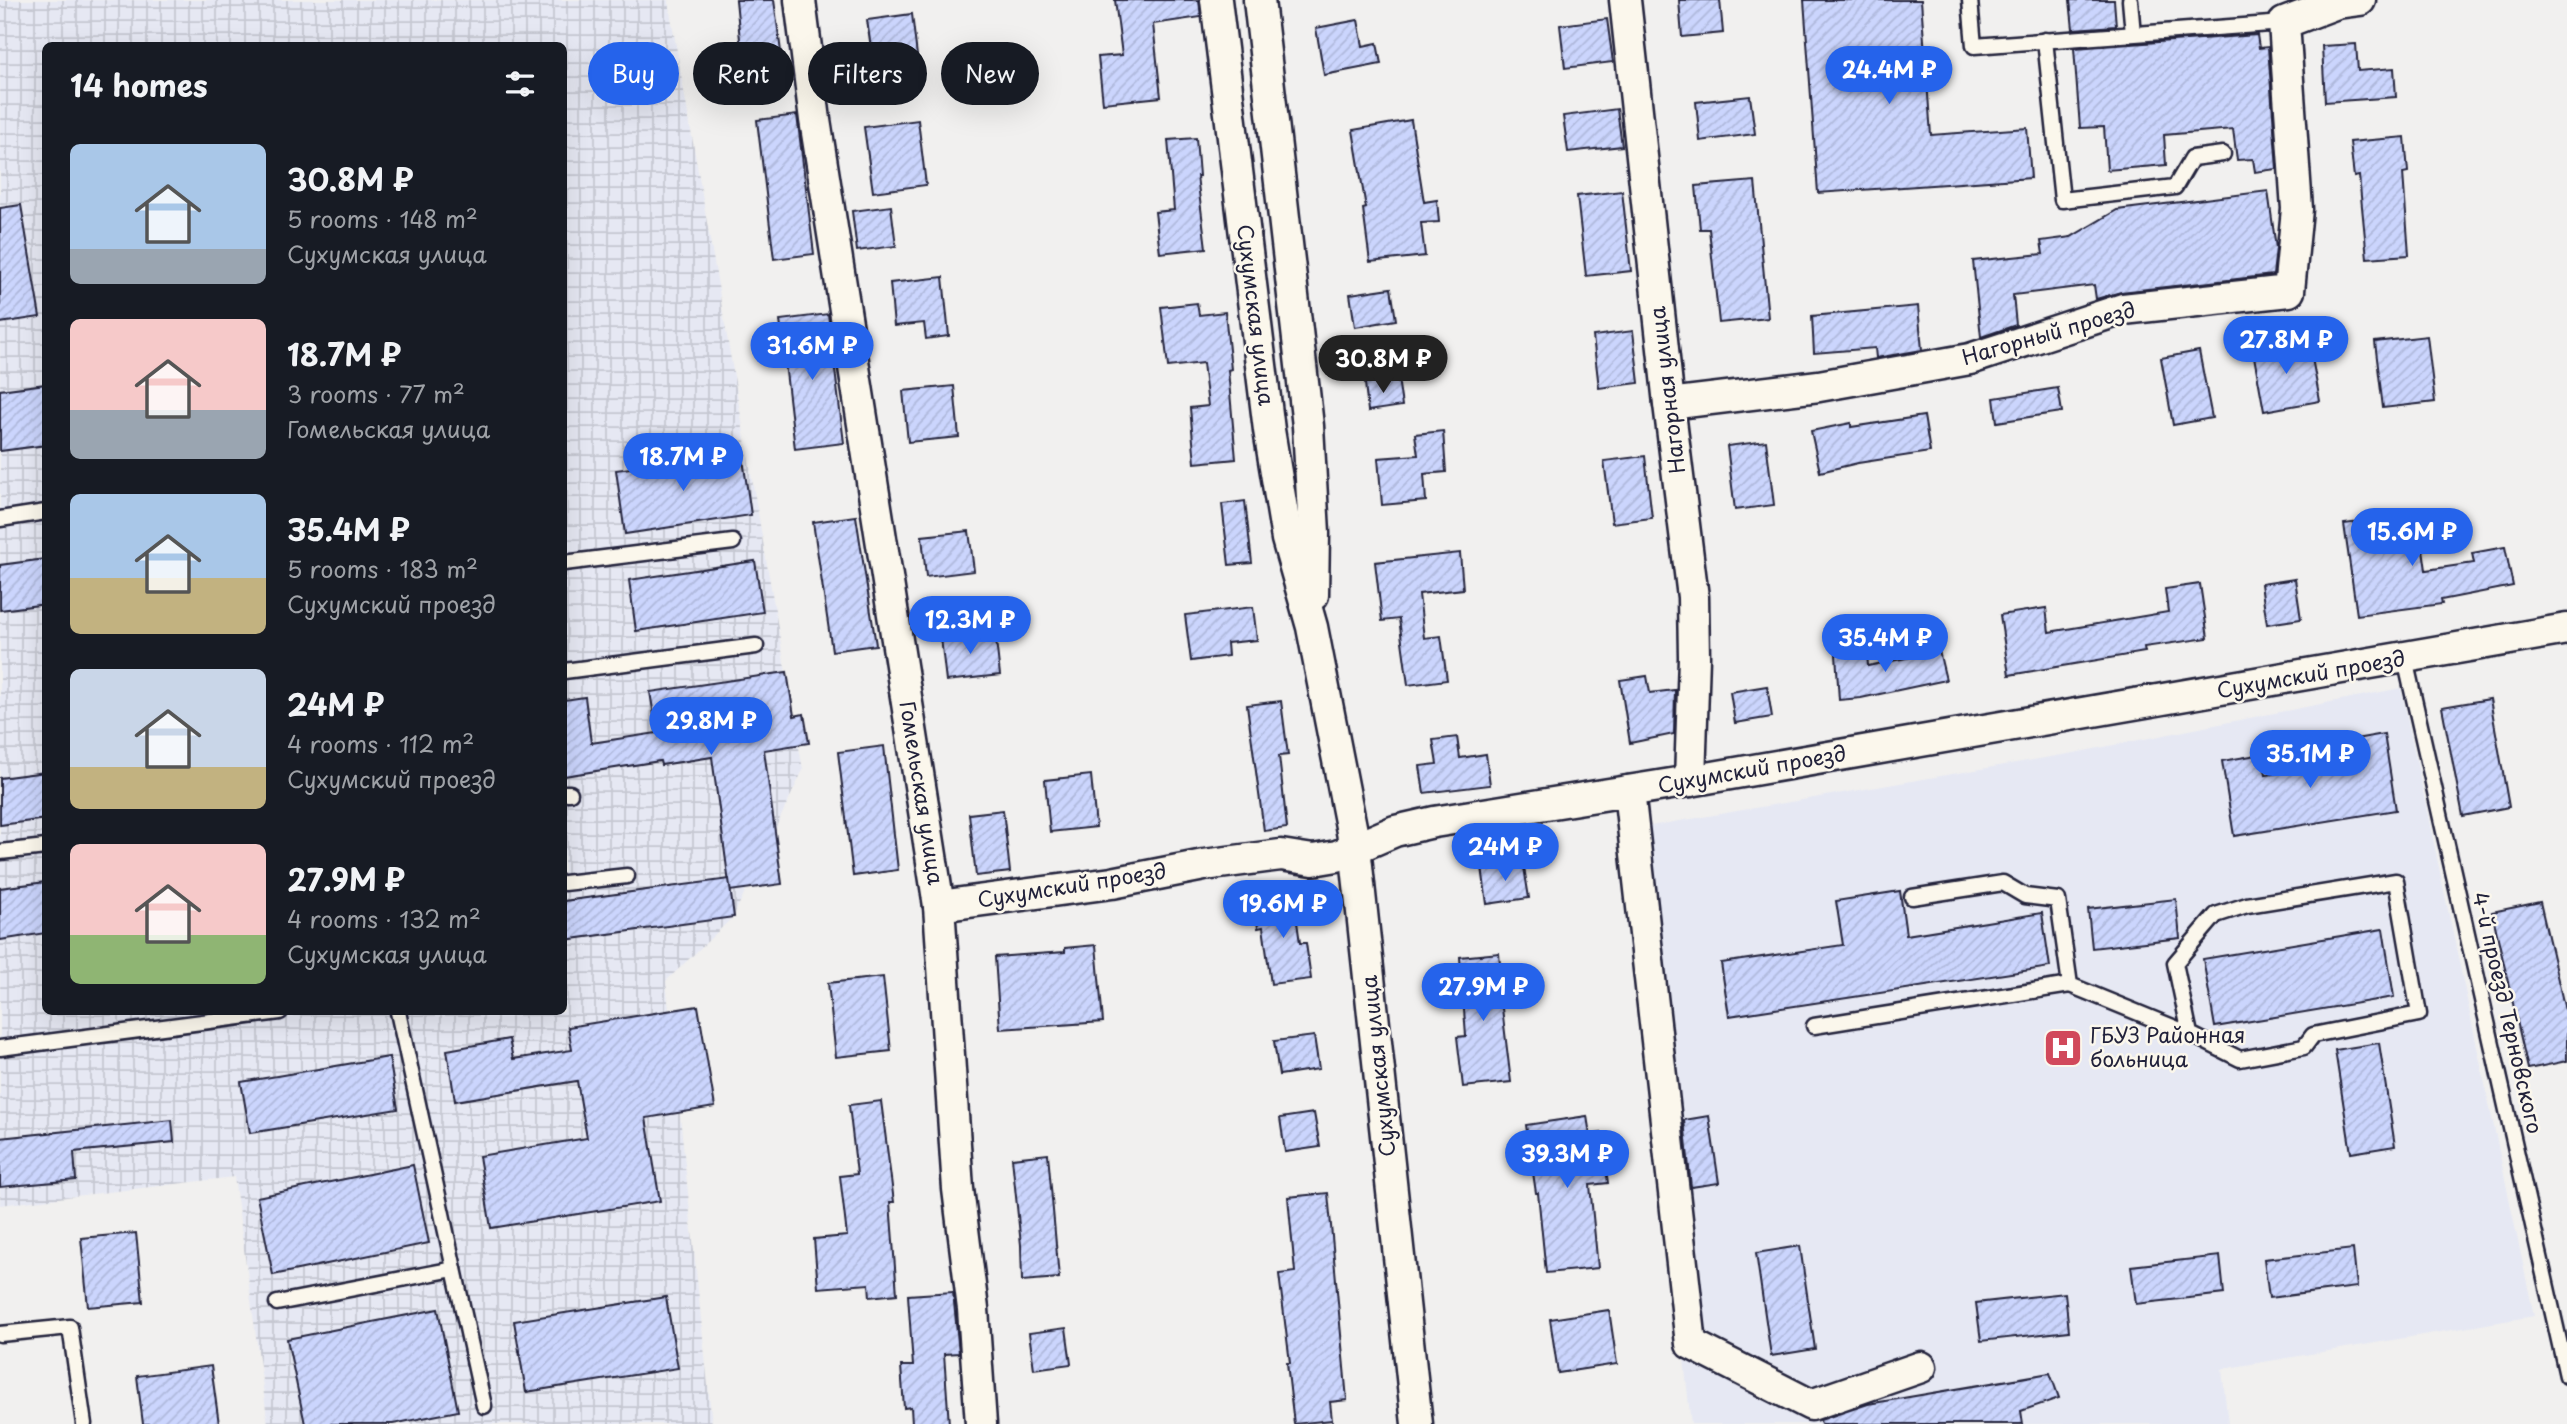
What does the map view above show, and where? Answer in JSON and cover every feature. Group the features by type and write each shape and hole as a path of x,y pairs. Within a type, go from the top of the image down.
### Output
{"street":[{"name":"Гомельская улица","path":"800,0 815,120 939,906 958,1189 973,1309 981,1424"},
{"name":"Сухумская улица","path":"1216,0 1269,430 1287,539 1312,627 1355,847 1418,1424"},
{"name":"Сухумская улица","path":"1259,0 1308,426 1314,533 1312,627"},
{"name":"Нагорная улица","path":"1625,0 1693,597 1690,781"},
{"path":"2284,23 2337,4 2360,0"},
{"name":"Нагорный проезд","path":"1669,404 1819,386 1970,359 2123,309 2289,291 2297,209 2284,23"},
{"name":"Сухумский проезд","path":"939,906 1112,883 1204,865 1280,855 1313,860 1337,856 1395,831 1434,822 1690,781 2567,629"},
{"path":"1629,791 1691,1344 1811,1405 1921,1367"}],"lane":[{"path":"1970,0 1974,46 2284,23"},
{"path":"2130,0 2133,34"},
{"path":"2045,40 2062,200 2175,187 2192,158 2223,154"},
{"path":"0,519 42,513"},
{"path":"567,563 733,542"},
{"path":"567,671 756,646"},
{"name":"4-й проезд Терновского","path":"2405,659 2567,1376"},
{"path":"0,852 42,847"},
{"path":"567,883 627,876"},
{"path":"1814,1026 2070,985 2190,1034 2240,1059 2304,1047 2313,1035 2419,1014 2396,881 2247,905 2216,915 2175,963 2190,1034"},
{"path":"1912,897 2003,883 2025,896 2058,900 2070,985"},
{"path":"0,1048 178,1018 229,1015"},
{"path":"399,1015 484,1406"},
{"path":"277,1303 454,1269"},
{"path":"0,1334 70,1327 84,1424"}],"shaded area":[{"path":"0,0 668,0 675,42 588,42 588,105 679,105 679,63 803,770 733,917 666,981 712,1424 268,1424 234,1177 0,1205"},
{"name":"ГБУЗ Районная больница","path":"2401,688 2534,1316 2222,1369 2228,1424 1691,1424 1667,1203 1633,829 2074,753"}],"building":[{"path":"736,0 774,0 780,42 740,42"},
{"path":"1115,0 1199,0 1201,17 1153,24 1161,97 1103,103 1098,57 1122,55"},
{"path":"1679,0 1720,0 1723,33 1682,37"},
{"path":"1804,0 1921,0 1931,135 2027,128 2031,178 1818,193"},
{"path":"2070,0 2114,0 2116,26 2073,29"},
{"path":"912,14 915,42 870,42 867,20"},
{"path":"1607,19 1613,62 1565,68 1560,25"},
{"path":"1358,20 1363,46 1377,43 1381,64 1324,75 1316,28"},
{"path":"2257,35 2259,48 2268,47 2277,169 2255,172 2253,159 2237,160 2233,129 2164,135 2166,165 2107,170 2104,127 2080,128 2074,48"},
{"path":"2356,44 2358,71 2394,68 2396,97 2325,102 2322,46"},
{"path":"1750,96 1755,134 1700,141 1696,102"},
{"path":"1617,109 1622,146 1568,152 1563,116"},
{"path":"797,115 814,254 774,259 757,120"},
{"path":"918,120 926,185 873,192 864,127"},
{"path":"1411,120 1424,202 1437,200 1439,222 1421,223 1425,256 1370,262 1363,209 1366,208 1353,130"},
{"path":"2405,137 2408,172 2403,173 2409,255 2367,258 2359,176 2354,177 2350,142"},
{"path":"1196,138 1197,176 1206,248 1160,253 1155,212 1174,210 1168,140"},
{"path":"1755,181 1768,318 1719,323 1709,229 1700,229 1696,186"},
{"path":"1622,191 1631,271 1586,276 1577,196"},
{"path":"2268,191 2276,248 2273,275 2121,292 2096,299 2094,285 2013,295 2016,325 1981,337 1973,261 2043,254 2041,241 2071,237 2117,210"},
{"path":"21,205 40,317 0,323 0,208"},
{"path":"891,206 896,246 857,251 852,211"},
{"path":"943,277 949,336 926,339 924,323 894,326 890,283"},
{"path":"1391,288 1396,320 1355,327 1350,294"},
{"path":"1197,303 1199,315 1225,312 1236,459 1195,463 1190,408 1208,406 1203,363 1168,367 1161,307"},
{"path":"1918,306 1922,350 1876,358 1875,348 1814,353 1812,316"},
{"path":"828,314 844,443 795,449 780,320"},
{"path":"1633,331 1639,383 1599,388 1593,336"},
{"path":"2427,336 2435,402 2383,408 2375,342"},
{"path":"2309,342 2320,401 2264,411 2253,351"},
{"path":"2199,351 2212,418 2173,425 2161,358"},
{"path":"1398,378 1402,406 1368,411 1365,383"},
{"path":"42,385 42,446 0,451 0,390"},
{"path":"954,386 959,437 908,442 903,391"},
{"path":"2058,388 2062,412 1997,422 1994,398"},
{"path":"1924,416 1930,452 1820,472 1811,431 1851,423 1851,427"},
{"path":"1443,431 1446,472 1424,474 1426,501 1382,505 1378,458 1418,455 1415,434"},
{"path":"1766,441 1774,505 1735,510 1727,446"},
{"path":"742,452 751,515 625,534 616,470"},
{"path":"1645,456 1652,518 1612,523 1604,461"},
{"path":"1245,501 1252,563 1229,565 1222,504"},
{"path":"2418,514 2426,570 2474,563 2472,553 2505,547 2513,586 2441,600 2442,604 2357,615 2344,524"},
{"path":"856,516 876,645 832,651 813,522"},
{"path":"969,531 974,571 926,577 922,536"},
{"path":"1460,553 1463,589 1419,594 1424,638 1441,636 1447,680 1408,685 1399,619 1382,621 1375,562"},
{"path":"42,560 42,605 0,610 0,565"},
{"path":"755,561 763,612 636,631 629,580"},
{"path":"2295,579 2301,619 2267,624 2261,584"},
{"path":"2200,584 2208,638 2144,647 2145,652 2009,675 2000,615 2046,608 2049,632 2168,612 2165,589"},
{"path":"1253,607 1257,640 1227,643 1228,656 1191,661 1185,615"},
{"path":"995,632 1000,675 946,681 941,638"},
{"path":"1939,651 1946,680 1839,700 1836,654 1867,652 1868,666"},
{"path":"787,672 794,716 804,714 809,743 764,750 782,884 730,891 712,757 661,765 660,761 567,776 567,700 585,697 591,743 657,733 650,692"},
{"path":"1647,676 1650,693 1675,690 1674,734 1630,743 1620,680"},
{"path":"1767,686 1772,717 1735,723 1730,692"},
{"path":"2490,699 2509,807 2463,816 2442,707"},
{"path":"1281,701 1288,755 1279,756 1287,828 1264,831 1247,705"},
{"path":"2384,734 2396,810 2234,836 2222,761 2263,754 2266,775 2347,762 2344,741"},
{"path":"1457,737 1460,758 1486,754 1490,785 1424,793 1420,766 1437,764 1433,740"},
{"path":"884,746 898,870 853,876 838,752"},
{"path":"42,773 42,820 0,825 0,778"},
{"path":"1091,775 1096,827 1050,832 1045,780"},
{"path":"1003,810 1010,872 976,876 969,814"},
{"path":"1523,861 1529,898 1487,904 1482,867"},
{"path":"729,879 734,917 567,940 567,901"},
{"path":"42,883 42,934 0,940 0,888"},
{"path":"1900,891 1906,935 2042,913 2050,967 1729,1016 1721,963 1843,945 1836,901"},
{"path":"1293,894 1300,943 1306,943 1311,979 1271,984 1263,927 1258,928 1254,900"},
{"path":"2176,899 2180,938 2092,948 2088,909"},
{"path":"2540,902 2567,1019 2567,1061 2528,1069 2492,912"},
{"path":"2383,929 2394,997 2215,1027 2203,959"},
{"path":"1096,945 1103,1022 1000,1029 995,957 1065,952 1065,948"},
{"path":"1499,953 1501,1000 1511,1082 1463,1087 1457,1037 1466,1036 1460,957"},
{"path":"883,977 891,1051 836,1057 828,983"},
{"path":"698,1006 715,1107 646,1118 660,1201 491,1228 479,1156 587,1138 577,1081 455,1101 447,1050 509,1039 513,1059 572,1050 568,1027"},
{"path":"1314,1036 1319,1069 1279,1075 1274,1041"},
{"path":"2379,1043 2395,1146 2351,1153 2335,1050"},
{"path":"389,1057 398,1109 250,1133 241,1082"},
{"path":"881,1101 894,1202 890,1202 897,1294 870,1297 869,1284 818,1288 814,1239 847,1236 840,1176 857,1174 849,1105"},
{"path":"1314,1113 1320,1147 1285,1152 1280,1118"},
{"path":"1587,1116 1590,1135 1601,1133 1608,1183 1590,1185 1598,1268 1546,1273 1538,1193 1526,1125"},
{"path":"1709,1116 1719,1183 1691,1187 1684,1120"},
{"path":"172,1120 174,1142 74,1152 76,1180 0,1187 0,1138"},
{"path":"1048,1154 1059,1278 1022,1281 1012,1158"},
{"path":"413,1165 429,1243 273,1275 257,1197"},
{"path":"1328,1193 1347,1400 1330,1402 1332,1420 1294,1424 1279,1274 1295,1272 1288,1197"},
{"path":"136,1233 143,1302 88,1307 81,1238"},
{"path":"1800,1246 1815,1349 1771,1356 1756,1253"},
{"path":"2353,1249 2357,1287 2269,1298 2264,1259"},
{"path":"2220,1256 2224,1294 2136,1304 2131,1266"},
{"path":"953,1292 959,1353 944,1354 949,1424 912,1424 911,1407 904,1408 901,1366 913,1366 908,1295"},
{"path":"2065,1293 2069,1331 1981,1341 1976,1303"},
{"path":"666,1297 678,1368 526,1392 514,1321"},
{"path":"438,1309 458,1411 393,1424 305,1424 287,1339"},
{"path":"1609,1310 1617,1364 1558,1373 1550,1319"},
{"path":"1066,1328 1071,1364 1034,1369 1029,1333"},
{"path":"211,1366 219,1424 143,1424 137,1376"},
{"path":"2050,1373 2059,1398 2021,1411 2023,1424 1821,1424 1820,1420 1868,1404"}],"place":[{"name":"ГБУЗ Районная больница","path":"2063,1048"}]}
